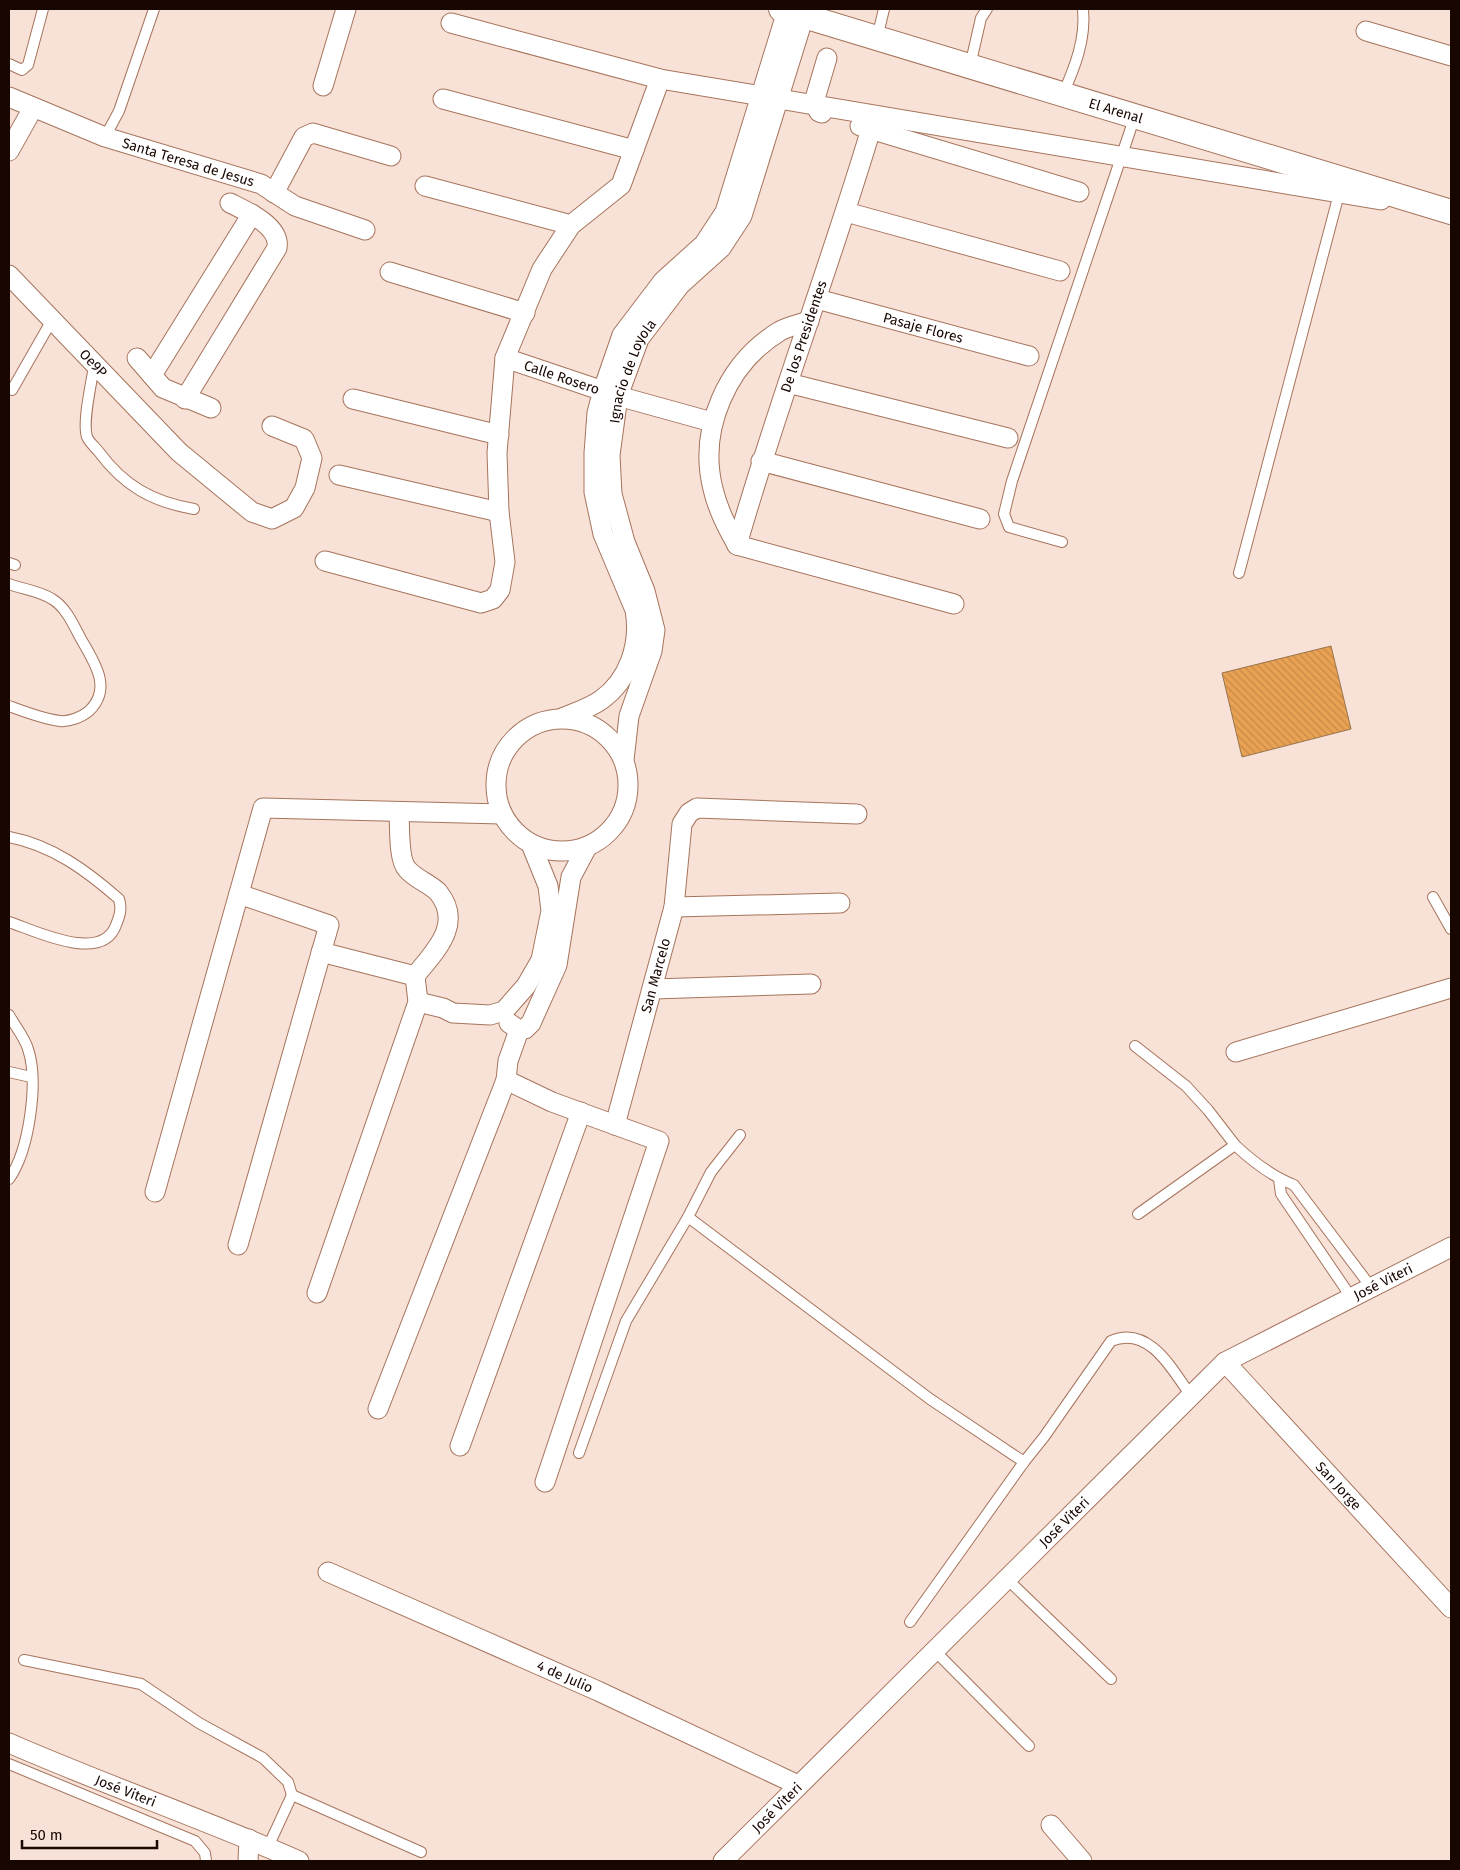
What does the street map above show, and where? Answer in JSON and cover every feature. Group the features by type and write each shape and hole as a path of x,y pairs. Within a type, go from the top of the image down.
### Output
{"street":[{"path":"323,86 346,9"},
{"name":"El Arenal","path":"791,12 1451,212"},
{"name":"Ignacio de Loyola","path":"562,718 600,701 618,685 632,656 636,631 635,610 616,544 610,455 611,393 639,339 675,280 721,248 742,216 791,12"},
{"path":"451,23 660,79 1451,212"},
{"path":"1366,31 1451,56"},
{"path":"827,58 814,102 818,112 1079,192"},
{"path":"325,562 481,603 493,599 500,590 505,562 499,512 497,453 505,358 542,269 571,225 621,186 660,79"},
{"name":"Santa Teresa de Jesus","path":"9,97 105,137 260,184 295,206 366,230"},
{"path":"443,99 634,150"},
{"path":"9,151 33,108"},
{"name":"De los Presidentes","path":"737,546 761,462 846,212 871,129"},
{"path":"274,193 304,137 313,133 391,156"},
{"path":"426,186 571,225"},
{"path":"185,399 277,248 276,234 252,214 230,203"},
{"path":"846,212 1060,271"},
{"path":"142,413 157,381 252,214"},
{"path":"390,272 525,313"},
{"name":"Oe9P","path":"9,275 179,452 252,512 272,519 294,508 305,488 312,458 304,439 272,426"},
{"name":"Pasaje Flores","path":"817,299 1029,356"},
{"path":"809,321 782,330 758,347 738,367 724,393 712,422 709,450 712,488 722,518 737,546 954,604"},
{"path":"137,358 157,381 185,399 211,408"},
{"name":"Calle Rosero","path":"505,358 611,393 712,422"},
{"path":"788,383 1008,438"},
{"path":"353,398 499,434"},
{"path":"761,462 980,520"},
{"path":"339,475 499,512"},
{"name":"Ignacio de Loyola","path":"616,544 645,591 655,630 652,651 629,716 624,760"},
{"path":"562,718 591,724 614,742 624,760 629,781 627,802 618,820 605,836 587,847 566,852 548,850 531,844 514,832 502,814 496,793 497,770 506,750 520,733 540,722 562,718"},
{"path":"155,1192 263,808 502,814"},
{"name":"San Marcelo","path":"615,1125 674,907 682,824 688,813 696,808 858,814"},
{"path":"317,1293 418,1002 415,976 443,943 448,925 448,910 437,892 406,868 401,856 399,812"},
{"path":"418,1002 443,1008 453,1013 490,1015 504,1010 526,986 541,960 551,911 548,886 531,844"},
{"path":"504,1010 506,1020 518,1030 525,1029 532,1023 557,965 572,877 587,847"},
{"path":"238,1245 329,925 239,894"},
{"path":"674,907 840,904"},
{"path":"321,952 415,976"},
{"path":"653,989 811,984"},
{"path":"1236,1052 1451,988"},
{"path":"378,1409 506,1080 508,1061 518,1030"},
{"path":"506,1080 552,1102 658,1141 545,1482"},
{"path":"460,1446 581,1112"},
{"name":"José Viteri","path":"723,1861 1224,1362 1451,1248"},
{"name":"San Jorge","path":"1224,1362 1451,1608"},
{"name":"4 de Julio","path":"328,1572 598,1690 798,1785"},
{"name":"José Viteri","path":"9,1743 68,1769 249,1839 299,1861"},
{"path":"1051,1825 1082,1861"},
{"path":"248,1861 249,1839"}],"lane":[{"path":"9,64 22,70 28,65 43,9"},
{"path":"105,137 119,111 154,9"},
{"path":"878,38 884,9"},
{"path":"970,66 981,18 987,9"},
{"path":"1063,94 1076,65 1085,24 1084,9"},
{"path":"1062,542 1009,527 1004,514 1012,481 1135,116"},
{"path":"1239,573 1343,179"},
{"path":"12,390 52,320"},
{"path":"94,365 87,408 88,437 110,466 140,492 194,509"},
{"path":"9,584 52,598 62,608 98,669 101,685 99,696 94,705 78,718 62,721 9,706"},
{"path":"9,837 27,840 68,859 119,899 121,907 115,928 110,937 91,944 74,944 9,922"},
{"path":"1433,897 1451,929"},
{"path":"9,1016 28,1049 34,1099 18,1167 9,1179"},
{"path":"1136,1046 1186,1086 1208,1110 1236,1146 1252,1161 1279,1179 1294,1185 1371,1287"},
{"path":"9,1072 31,1077"},
{"path":"580,1453 626,1321 688,1216 711,1172 740,1136"},
{"path":"1138,1214 1236,1146"},
{"path":"1279,1179 1281,1194 1351,1297"},
{"path":"688,1216 930,1399 1024,1462"},
{"path":"910,1622 1111,1341 1124,1336 1149,1343 1169,1365 1191,1396"},
{"path":"1006,1578 1111,1679"},
{"path":"934,1650 1029,1746"},
{"path":"24,1660 141,1684 199,1723 263,1758 288,1782 292,1794 268,1847"},
{"path":"9,1764 195,1842 205,1853 206,1861"},
{"path":"292,1794 421,1852"}],"building":[{"path":"1331,646 1351,729 1242,757 1222,673"}]}
